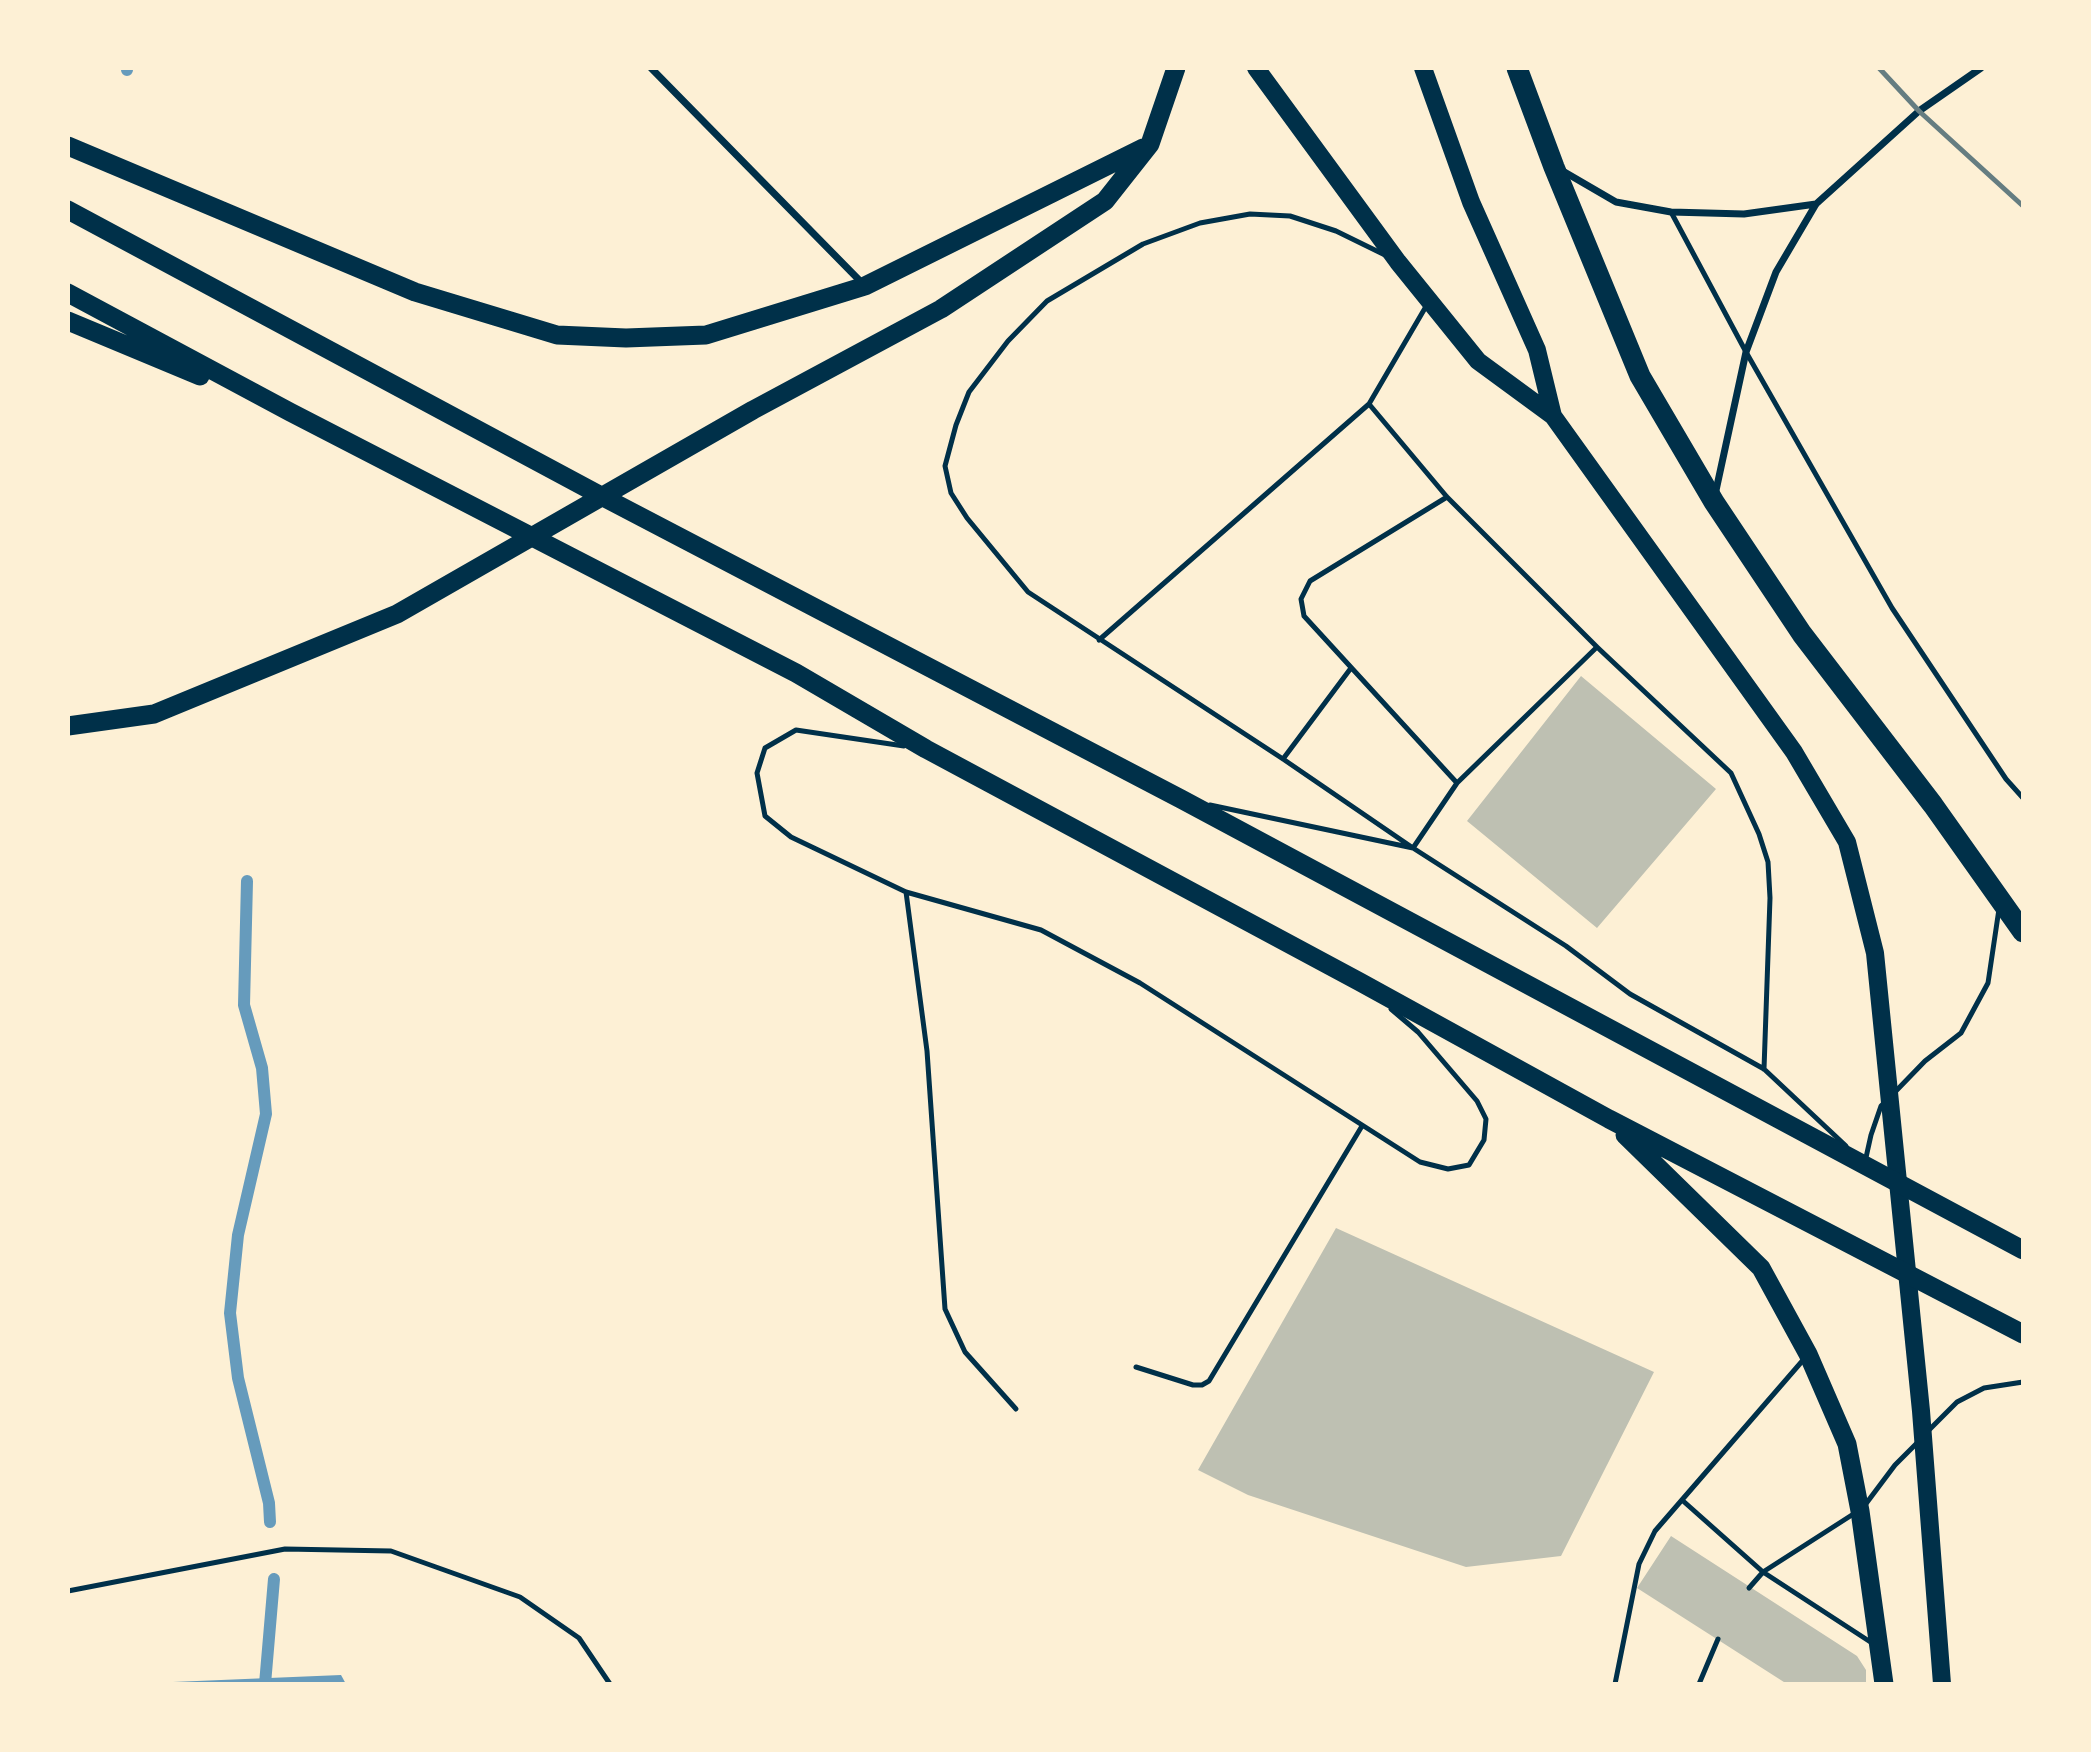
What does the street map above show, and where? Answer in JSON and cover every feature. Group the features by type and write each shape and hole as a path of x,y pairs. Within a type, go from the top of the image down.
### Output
{"highway":[{"path":"68,726 154,714 397,614 753,410 941,309 1105,201 1150,144 1176,68"},
{"path":"1517,68 1640,376 1714,502 1802,634 1933,805 2023,932"},
{"path":"68,146 415,292 556,335 626,338 706,335 865,286 1150,144"},
{"path":"68,210 592,491 1181,799 2023,1250"},
{"path":"68,293 290,412 796,673 926,749 1609,1119 2023,1334"},
{"path":"68,321 290,412"},
{"path":"1609,1119 1761,1268 1808,1354 1847,1444 1860,1511 1884,1684"}],"main road":[{"path":"1256,68 1398,262 1478,361 1553,416 1794,752 1847,842 1875,953 1921,1411 1942,1684"},
{"path":"1423,68 1471,202 1537,350 1553,416"}],"street":[{"path":"651,68 865,286"},
{"path":"1714,502 1746,352 1776,272 1816,204 1919,111 1981,68"},
{"path":"1555,167 1616,202 1671,212 1744,214 1816,204"}],"lane":[{"path":"1671,212 1746,352 1892,608 2006,779 2023,798"},
{"path":"1398,262 1336,232 1290,216 1250,214 1200,223 1143,244 1047,301 1008,341 969,392 956,425 945,466 950,493 967,518 1028,592 1283,759 1413,848 1566,946 1630,994 1764,1069 1864,1164 1881,1106 1925,1061 1961,1033 1988,983 2001,899"},
{"path":"1099,640 1369,404 1429,300"},
{"path":"1369,404 1447,497 1597,647 1731,773 1759,834 1768,862 1770,898 1764,1069"},
{"path":"1447,497 1310,581 1301,599 1304,616 1457,783"},
{"path":"1413,848 1457,783 1597,647"},
{"path":"1283,759 1351,668"},
{"path":"926,749 796,730 765,748 757,773 765,817 791,837 906,892 1041,930 1140,983 1420,1162 1448,1170 1469,1165 1484,1140 1486,1119 1477,1101 1418,1032 1360,982"},
{"path":"1181,799 1413,848"},
{"path":"906,892 927,1051 946,1309 965,1352 1016,1409"},
{"path":"1136,1367 1193,1385 1202,1385 1209,1381 1362,1126"},
{"path":"1615,1684 1639,1564 1655,1531 1808,1354"},
{"path":"1749,1588 1763,1572 1819,1534 1860,1511 1895,1465 1957,1402 1984,1388 2023,1382"},
{"path":"1682,1500 1763,1572 1880,1648"},
{"path":"68,1591 285,1549 391,1551 520,1597 579,1638 610,1684"},
{"path":"1699,1684 1718,1639"}],"water":[{"path":"341,1675 346,1684 125,1684"}],"building":[{"path":"1581,676 1716,789 1597,928 1467,821"},
{"path":"1336,1228 1654,1372 1561,1556 1466,1567 1248,1495 1198,1470"},
{"path":"1671,1536 1857,1656 1866,1670 1866,1684 1787,1684 1637,1588"}],"waterway":[{"path":"247,881 244,1005 262,1068 266,1114 238,1235 230,1313 238,1378 269,1503 270,1522"},
{"path":"265,1684 274,1579"}],"railway":[{"path":"1879,68 1919,111 2023,206"}]}
